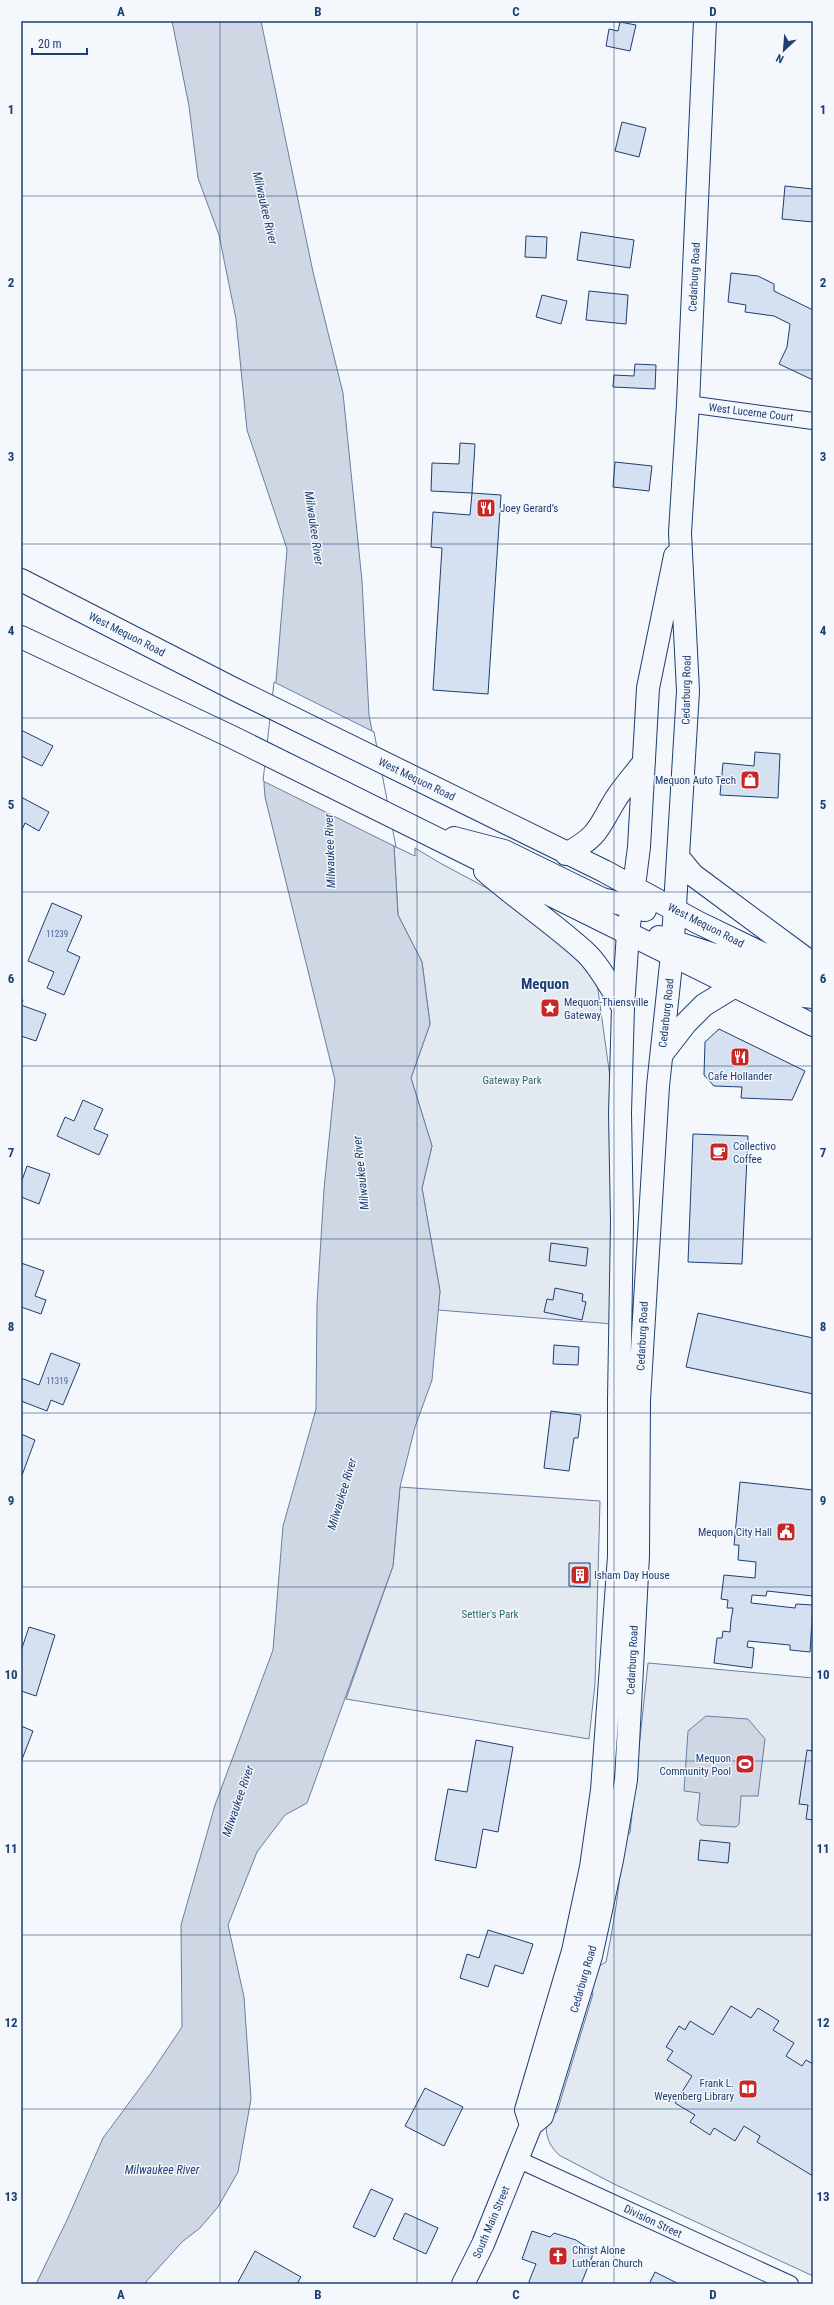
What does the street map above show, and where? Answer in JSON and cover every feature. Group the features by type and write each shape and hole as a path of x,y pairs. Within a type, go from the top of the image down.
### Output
{"main road":[{"name":"Cedarburg Road","path":"517,2159 531,2124 542,2116 591,1956 612,1860 626,1780 638,1556 638,1400 648,1230 672,947 688,691 680,533 688,404 706,21"},
{"name":"Cedarburg Road","path":"531,2124 526,2110 573,1951 591,1868 602,1790 619,1556 618,1398 622,1222 620,1113 623,1007 628,933 644,762 648,688 664,602 680,533"},
{"name":"West Mequon Road","path":"21,580 234,689 420,780 566,854 632,897 674,910 813,978"},
{"path":"21,637 232,737 421,832 628,933 672,947 724,958 804,996 813,997"},
{"path":"566,854 590,840 602,827 617,798 644,762"},
{"path":"421,832 471,841 504,850 590,893 632,897"},
{"path":"466,854 513,896 585,952 599,969 623,1007"},
{"path":"678,857 693,875 805,958 813,966"},
{"path":"672,947 735,986 813,1025"},
{"path":"662,1054 686,1023 704,1005 735,986"},
{"name":"South Main Street","path":"463,2284 483,2244 517,2159"}],"street":[{"name":"West Lucerne Court","path":"688,404 813,421"},
{"name":"Division Street","path":"517,2159 790,2284"}],"green space":[{"name":"Gateway Park","path":"394,846 415,856 415,848 496,893 583,961 597,983 610,1077 617,1233 613,1324 438,1310 440,1291 422,1188 432,1146 411,1078 430,1024 422,962 398,915"},
{"name":"Settler's Park","path":"400,1487 600,1501 595,1684 589,1739 346,1699 393,1566"},
{"path":"648,1663 813,1678 813,2276 614,2184 559,2155 549,2142 546,2127 548,2116 557,2112 593,1994 592,1988 599,1966 606,1962 617,1902 622,1841 630,1833"}],"water":[{"name":"Milwaukee River","path":"172,21 261,21 313,272 343,393 362,581 369,715 394,846 398,915 422,962 430,1024 411,1078 432,1146 422,1188 440,1291 432,1380 415,1427 400,1487 393,1566 307,1803 285,1815 257,1852 228,1925 244,1997 251,2099 238,2172 218,2207 200,2228 182,2242 144,2284 36,2284 67,2220 103,2138 151,2073 182,2027 181,1925 215,1805 273,1650 283,1526 316,1409 317,1304 324,1189 335,1080 265,797 264,784 276,681 287,549 247,430 236,319 219,235 198,178 189,106"},
{"path":"706,1716 748,1719 765,1739 758,1796 741,1796 739,1824 736,1827 701,1825 697,1820 700,1793 684,1791 688,1731"}],"pier":[{"path":"274,682 374,732 396,847 263,781"}],"building":[{"path":"620,22 636,25 630,51 606,46 609,29 618,31"},
{"path":"622,122 646,128 639,157 615,151"},
{"path":"785,186 813,189 813,222 782,219"},
{"path":"581,232 634,240 630,268 577,260"},
{"path":"526,236 547,237 546,258 525,257"},
{"path":"731,273 758,276 774,284 774,291 813,310 813,380 779,364 787,347 790,324 774,316 745,312 746,305 728,302"},
{"path":"589,291 628,295 626,324 586,320"},
{"path":"542,295 567,301 561,324 536,317"},
{"path":"635,364 656,365 655,389 613,387 614,375 634,376"},
{"path":"460,443 475,444 472,493 431,491 432,463 459,464"},
{"path":"615,462 652,466 649,491 613,487"},
{"path":"472,493 501,495 488,694 433,690 442,548 431,547 433,512 470,515"},
{"path":"21,730 53,746 42,766 21,756"},
{"name":"Mequon Auto Tech","path":"755,752 780,754 778,798 720,795 723,763 754,766"},
{"path":"21,797 49,812 39,831 25,823 21,832"},
{"path":"52,903 82,916 67,951 80,957 64,995 47,988 54,972 28,961"},
{"path":"21,1005 46,1014 36,1041 21,1036"},
{"name":"Cafe Hollander","path":"719,1029 805,1071 792,1100 741,1098 742,1087 714,1086 704,1075 705,1042"},
{"path":"83,1100 103,1109 94,1129 108,1135 99,1155 57,1136 65,1117 74,1121"},
{"path":"693,1134 748,1136 742,1264 688,1262"},
{"path":"27,1166 50,1174 39,1204 21,1197 21,1183"},
{"path":"551,1243 588,1248 586,1266 549,1261"},
{"path":"21,1263 44,1271 35,1296 46,1300 41,1314 21,1307"},
{"path":"555,1288 583,1294 582,1301 586,1302 582,1320 544,1312 547,1299 553,1300"},
{"path":"698,1313 813,1338 813,1394 686,1367"},
{"path":"554,1345 579,1347 578,1365 553,1364"},
{"path":"51,1353 80,1364 63,1405 51,1400 47,1411 21,1401 21,1378 39,1385"},
{"path":"551,1411 581,1415 578,1438 574,1438 569,1471 544,1468"},
{"path":"21,1434 35,1440 21,1478"},
{"path":"740,1482 813,1490 813,1596 767,1591 766,1596 752,1595 751,1603 795,1608 796,1604 813,1605 810,1652 790,1650 790,1645 748,1641 747,1647 754,1648 752,1668 714,1663 717,1638 722,1638 723,1631 730,1632 733,1608 727,1608 728,1600 721,1599 724,1575 755,1578 756,1562 738,1560 739,1545 734,1545"},
{"name":"Isham Day House","path":"569,1563 590,1563 590,1587 569,1586"},
{"path":"29,1627 55,1635 36,1696 21,1691 21,1651"},
{"path":"21,1726 33,1731 21,1762"},
{"path":"476,1740 513,1747 498,1832 483,1829 476,1868 435,1860 448,1789 467,1792"},
{"path":"813,1745 813,1820 806,1819 808,1805 799,1804 807,1750 812,1751"},
{"path":"700,1840 730,1843 728,1863 698,1860"},
{"path":"488,1930 533,1944 523,1974 495,1965 488,1987 460,1978 467,1954 479,1958"},
{"name":"Frank L. Weyenberg Library","path":"731,2006 751,2018 758,2008 779,2021 773,2030 794,2043 786,2056 802,2066 806,2060 813,2064 813,2176 757,2142 760,2136 744,2126 735,2141 714,2128 710,2135 690,2122 695,2115 675,2103 692,2076 667,2060 673,2051 666,2047 679,2026 685,2030 690,2021 713,2035"},
{"path":"425,2088 463,2107 444,2146 405,2126"},
{"path":"371,2189 393,2199 375,2237 353,2227"},
{"path":"405,2213 438,2228 426,2254 393,2239"},
{"name":"Christ Alone Lutheran Church","path":"532,2231 550,2237 554,2233 576,2240 594,2252 581,2284 528,2284 536,2264 522,2259"},
{"path":"255,2251 301,2277 297,2284 237,2284"},
{"path":"655,2272 679,2284 649,2284"}],"place":[{"name":"Joey Gerard’s","path":"486,508"},
{"name":"Mequon Auto Tech","path":"750,780"},
{"name":"Mequon-Thiensville Gateway","path":"550,1008"},
{"name":"Cafe Hollander","path":"740,1057"},
{"name":"Collectivo Coffee","path":"719,1152"},
{"name":"Mequon City Hall","path":"786,1532"},
{"name":"Isham Day House","path":"580,1575"},
{"name":"Mequon Community Pool","path":"745,1764"},
{"name":"Frank L. Weyenberg Library","path":"748,2089"},
{"name":"Christ Alone Lutheran Church","path":"558,2256"}],"district":[{"name":"Mequon","path":"545,984"}]}
